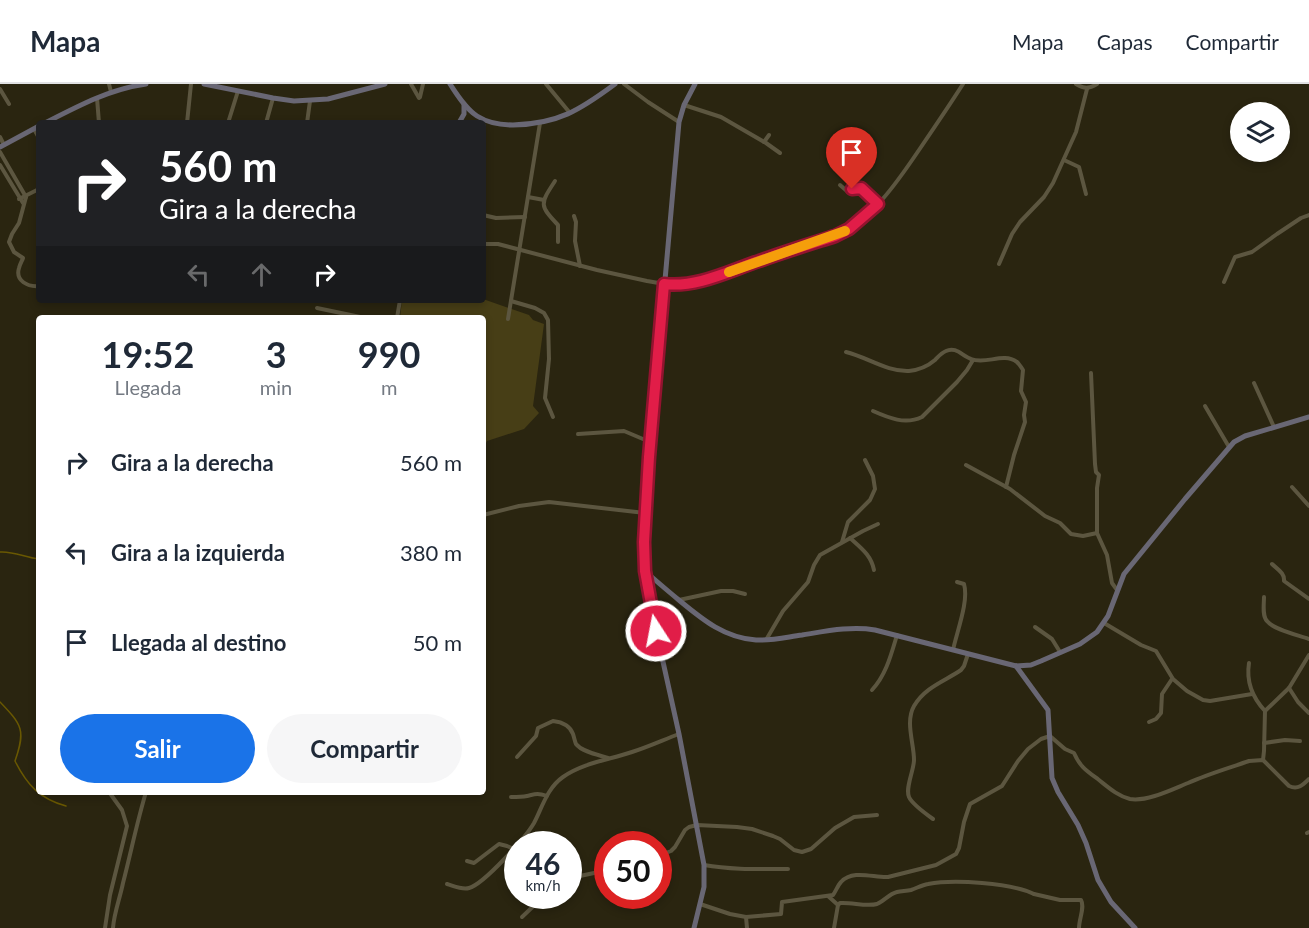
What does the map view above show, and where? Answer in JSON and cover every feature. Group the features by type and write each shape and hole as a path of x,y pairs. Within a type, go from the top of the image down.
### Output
{"main road":[{"path":"51,120 111,92 146,84"},
{"path":"204,84 294,101 328,99 385,84"},
{"path":"486,120 501,125 540,123 570,113 615,84"},
{"path":"694,926 704,887 704,865 679,734 652,612 645,571 644,542 650,442 679,122 684,105 695,84"},
{"path":"449,85 475,115 486,120"},
{"path":"460,120 465,111 464,103"},
{"path":"2,146 36,128"},
{"path":"645,571 712,626 746,639 766,640 863,627 1016,666 1031,665 1089,638 1104,623 1112,609 1124,574 1234,442 1309,417"},
{"path":"1016,666 1048,710 1052,778 1078,825 1098,880 1111,902 1135,928"}],"street":[{"path":"109,84 111,92"},
{"path":"187,120 191,84"},
{"path":"411,84 420,98 423,84"},
{"path":"546,84 570,113"},
{"path":"624,84 679,122"},
{"path":"486,244 498,244 580,266 676,286 704,280 835,236 849,229 878,204 898,180 963,84"},
{"path":"1076,84 1087,89 1097,84"},
{"path":"999,264 1020,222 1044,197 1053,183 1076,132 1087,89"},
{"path":"0,90 9,104"},
{"path":"229,120 238,90"},
{"path":"97,98 99,120"},
{"path":"267,120 273,98"},
{"path":"307,120 310,101"},
{"path":"684,105 721,117 780,153"},
{"path":"508,319 540,123"},
{"path":"764,142 769,135"},
{"path":"0,137 2,146"},
{"path":"0,152 26,197"},
{"path":"1064,160 1079,167 1086,194"},
{"path":"0,165 23,204"},
{"path":"555,182 543,204 547,213 558,225 558,242"},
{"path":"840,185 849,192 852,189 861,188 878,204"},
{"path":"19,199 36,191"},
{"path":"26,197 19,223 9,242 14,252 23,258 18,271 21,280 31,287 36,286"},
{"path":"528,197 544,200"},
{"path":"1224,282 1235,257 1252,252 1309,215"},
{"path":"486,216 496,218 525,217"},
{"path":"574,216 575,241 580,266"},
{"path":"511,301 535,308 544,313 548,320 549,359 545,398 553,417"},
{"path":"317,308 351,315"},
{"path":"846,352 887,368 910,371 929,364 946,351 952,350 957,350 973,360 984,362 1004,358 1017,362 1023,370 1021,391 1026,402 1025,422 1006,487"},
{"path":"873,411 891,419 914,420 922,417 957,382 973,360"},
{"path":"1091,373 1095,464 1096,472 1100,475 1097,488 1097,533 1107,555 1112,583 1117,590"},
{"path":"1254,383 1274,427"},
{"path":"1205,406 1230,447"},
{"path":"578,434 624,431 650,442"},
{"path":"842,543 848,522 870,501 875,489 873,476 866,460"},
{"path":"966,465 1006,487 1045,516 1060,523 1071,534 1083,536 1097,533"},
{"path":"1292,487 1309,506"},
{"path":"486,514 549,502 645,513"},
{"path":"766,640 783,612 808,582 820,555 878,524"},
{"path":"850,538 867,553 874,570"},
{"path":"1272,564 1285,577 1284,581 1309,599"},
{"path":"954,650 966,599 966,587 957,582"},
{"path":"679,600 727,591 745,594"},
{"path":"1264,597 1265,619 1268,622 1275,627 1309,639"},
{"path":"1104,623 1141,645 1156,651 1173,679 1196,696 1210,701 1252,694"},
{"path":"1035,627 1052,639 1060,652"},
{"path":"872,690 880,682 897,635"},
{"path":"933,819 909,796 914,759 910,724 912,711 932,686 962,670 968,654"},
{"path":"1263,760 1265,711 1288,688 1309,655"},
{"path":"1249,663 1247,674 1252,694 1265,711"},
{"path":"1149,722 1161,713 1162,694 1173,679"},
{"path":"1288,688 1309,713"},
{"path":"517,757 536,736 538,728 554,721 571,729 575,742 579,746 609,758"},
{"path":"528,831 547,796 562,777 580,768 631,753 679,734"},
{"path":"700,904 746,917 781,914 782,902 834,894 840,883 848,877 870,875 888,877 936,865 956,854 970,804 1002,786 1028,749 1041,739 1050,736 1065,749 1074,753 1078,764 1085,770 1117,794 1130,799 1140,799 1176,789 1250,761 1263,760 1289,786 1297,788 1309,779"},
{"path":"1264,743 1285,740 1300,741"},
{"path":"511,797 538,793 547,796"},
{"path":"105,928 110,895 127,826 122,810 111,795"},
{"path":"113,928 145,795"},
{"path":"672,850 685,830 697,825 752,830 780,839 794,850 802,852 812,849 835,828 854,817 877,815"},
{"path":"467,861 474,863 499,844 504,845"},
{"path":"447,884 470,888 504,861"},
{"path":"704,865 758,870 788,869"},
{"path":"838,905 844,902 875,904 898,892 927,884 951,882 1009,886 1034,894"},
{"path":"1026,893 1060,900 1081,900 1083,906 1079,928"},
{"path":"828,896 838,905"},
{"path":"834,928 838,905"},
{"path":"522,917 530,909"},
{"path":"746,917 747,928"}],"shaded area":[{"path":"486,300 529,315 533,320 544,324 533,406 539,413 524,429 486,443 486,315 400,315 402,303 486,303"}],"waterway":[{"path":"0,552 36,558"},
{"path":"0,702 20,728 20,742 15,761 24,777 36,791"},
{"path":"42,795 66,806"}],"slow traffic":[{"path":"729,272 845,231"}],"route":[{"path":"656,631 645,571 644,542 664,284 676,286 720,275 835,236 849,229 878,204 861,188 852,189"}]}
